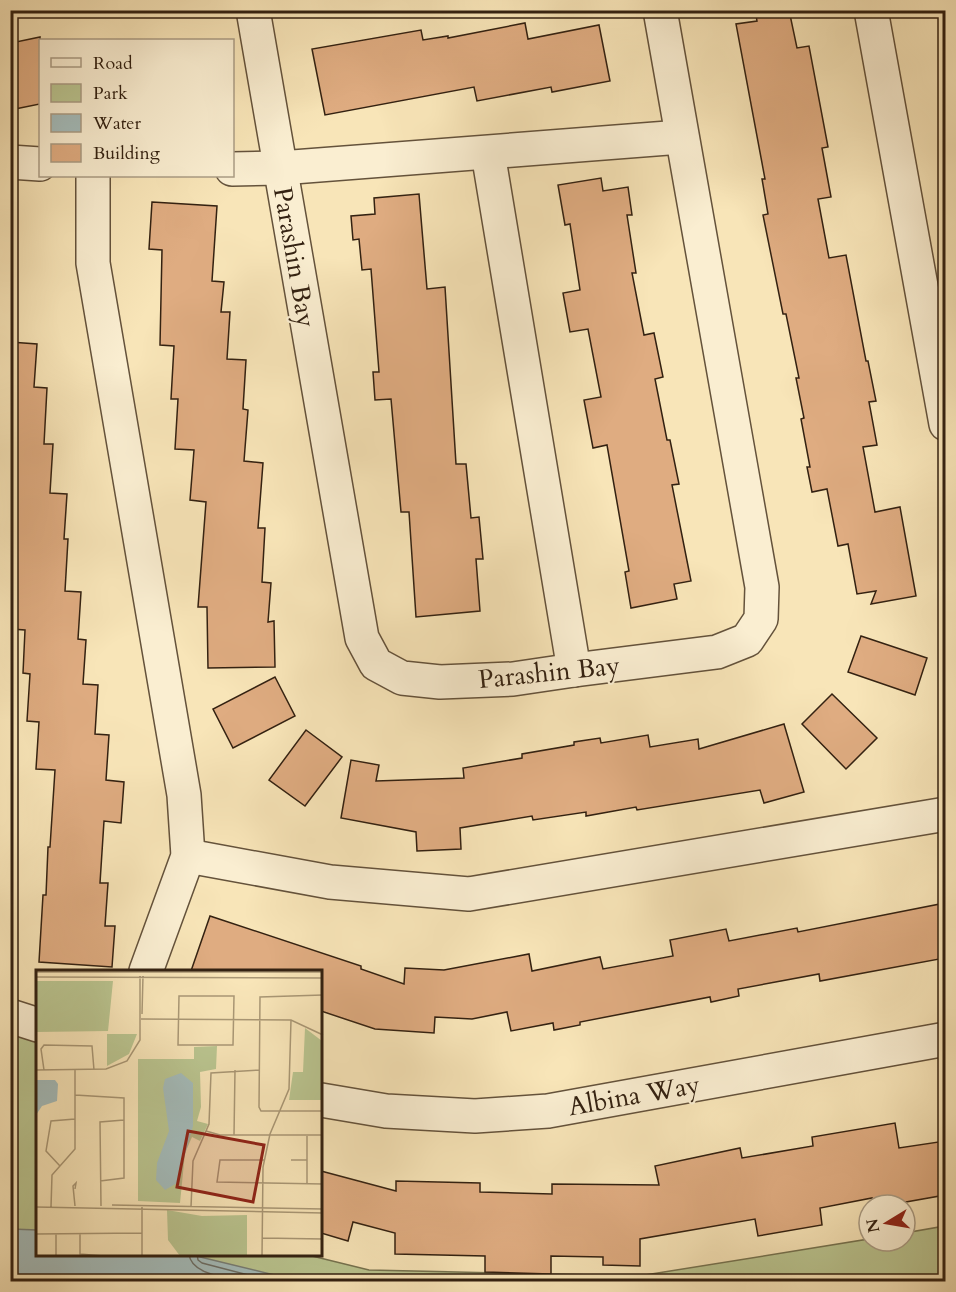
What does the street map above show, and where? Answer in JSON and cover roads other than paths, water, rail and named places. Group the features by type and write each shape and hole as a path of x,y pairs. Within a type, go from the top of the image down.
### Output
{"street":[{"name":"Parashin Bay","path":"253,10 362,638 376,664 402,678 441,682 513,679 717,652 747,640 761,618 762,587 660,10"},
{"path":"871,10 945,424"},
{"path":"234,169 280,168 681,138"},
{"path":"488,153 574,670"},
{"path":"10,162 39,165"},
{"path":"93,177 93,263 183,795 188,856 146,970"},
{"path":"188,856 330,882 469,894 945,814"},
{"path":"10,1016 36,1024"},
{"name":"Albina Way","path":"322,1100 386,1111 475,1116 548,1111 945,1039"}],"water":[{"path":"11,1229 36,1230 36,1256 196,1256 299,1281 11,1281"}]}
